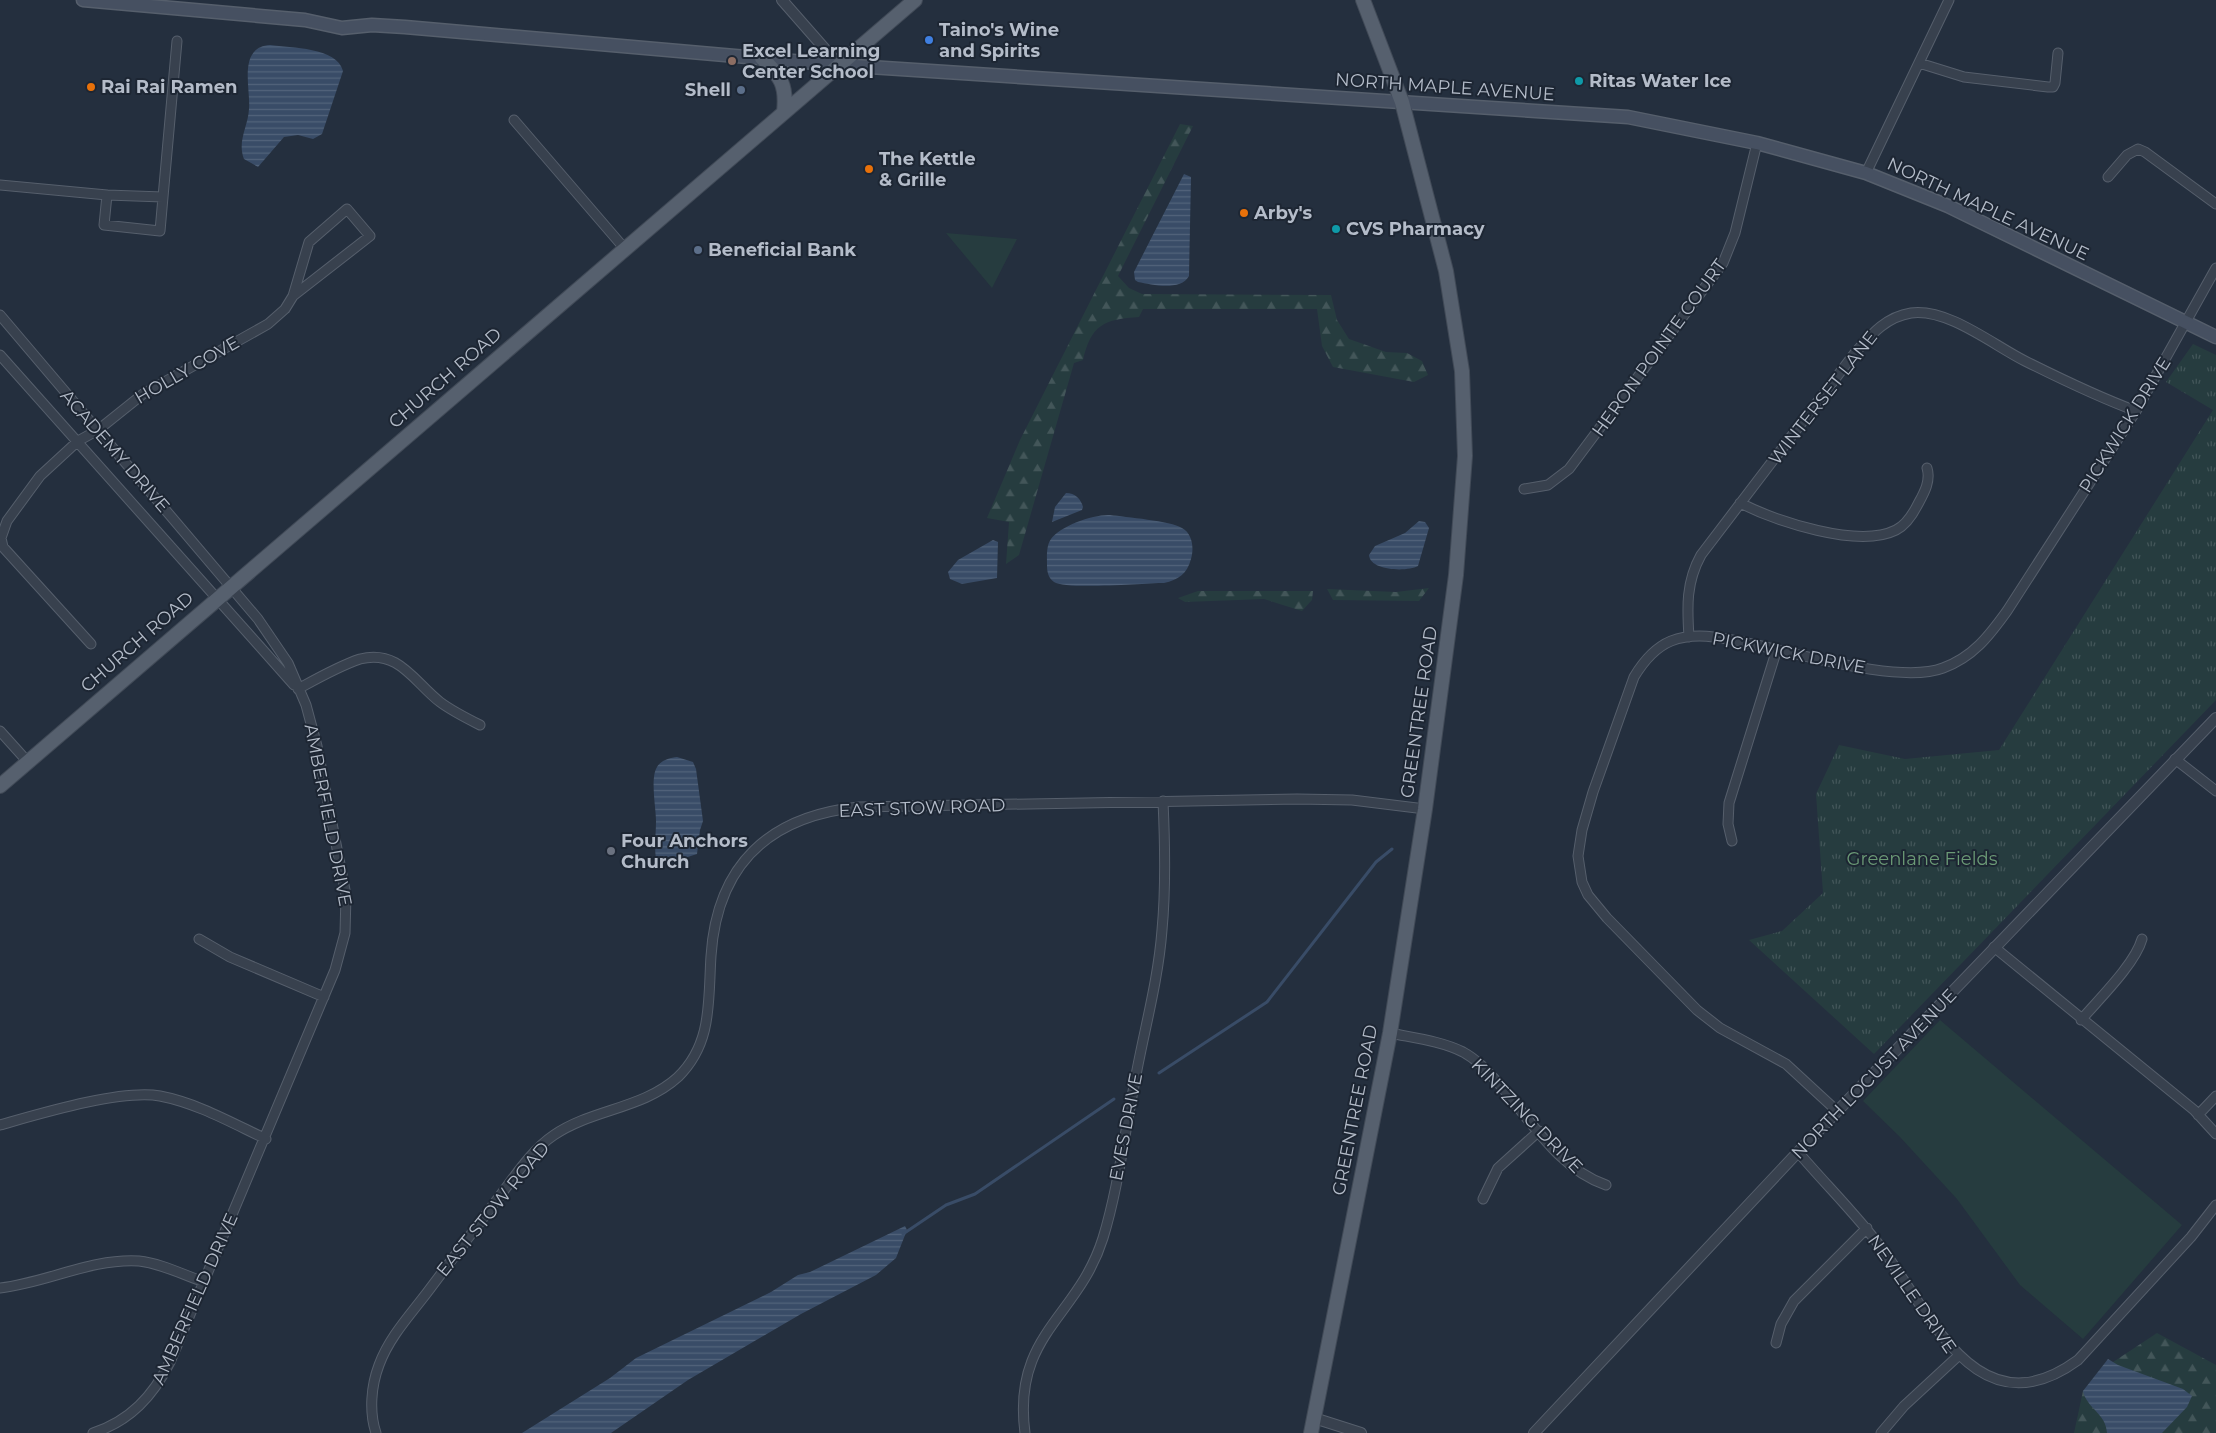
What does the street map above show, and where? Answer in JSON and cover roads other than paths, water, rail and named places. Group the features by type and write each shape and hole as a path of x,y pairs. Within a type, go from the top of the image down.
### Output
{"main road":[{"name":"NORTH MAPLE AVENUE","path":"83,0 305,20 342,28 372,25 404,27 840,65 1628,117 1758,143 1866,173 1948,206 2216,337"},
{"name":"CHURCH ROAD","path":"0,786 915,0"},
{"name":"GREENTREE ROAD","path":"1311,1433 1390,1033 1425,809 1462,515 1465,456 1464,398 1459,344 1446,271 1402,102 1363,0"},
{"path":"762,58 780,78 785,89 784,112"}],"street":[{"path":"782,0 840,65"},
{"path":"1866,173 1949,0"},
{"path":"107,195 104,225 160,231 177,41"},
{"path":"1919,63 1964,77 2053,87 2058,53"},
{"path":"514,120 625,249"},
{"name":"HERON POINTE COURT","path":"1524,489 1548,485 1569,469 1723,263 1734,233 1758,143"},
{"path":"2108,177 2127,155 2138,150 2145,152 2216,204"},
{"path":"0,185 107,195 163,197"},
{"name":"HOLLY COVE","path":"91,644 3,546 1,538 7,521 40,476 78,441 98,430 143,394 268,324 285,309 293,296 309,242 347,209 370,236 293,296"},
{"name":"PICKWICK DRIVE","path":"1837,1111 1814,1087 1786,1064 1720,1028 1697,1010 1602,912 1588,895 1582,882 1578,856 1580,836 1628,691 1642,665 1651,654 1672,641 1689,636 1722,638 1862,667 1911,674 1941,669 1968,656 1989,636 2007,611 2136,411 2187,323 2216,268"},
{"name":"WINTERSET LANE","path":"1689,636 1687,599 1694,566 1854,354 1876,330 1890,320 1901,315 1924,313 1947,319 2090,392 2136,411"},
{"name":"ACADEMY DRIVE","path":"0,315 230,587"},
{"name":"ACADEMY DRIVE","path":"0,355 216,599"},
{"path":"1740,503 1776,519 1836,533 1862,536 1886,534 1896,530 1912,514 1927,486 1929,476 1927,468"},
{"name":"AMBERFIELD DRIVE","path":"93,1433 111,1426 132,1413 154,1390 170,1362 266,1139 324,998 335,970 345,933 346,895 316,738 306,705 281,650 258,619 230,587"},
{"name":"AMBERFIELD DRIVE","path":"216,599 298,689"},
{"path":"1732,841 1728,824 1729,803 1777,649"},
{"path":"298,689 362,659 384,658 405,667 440,702 480,725"},
{"name":"NORTH LOCUST AVENUE","path":"1534,1433 1837,1111 2216,718"},
{"path":"0,731 27,761"},
{"path":"2175,760 2216,791"},
{"name":"EAST STOW ROAD","path":"376,1433 372,1412 372,1396 379,1366 385,1352 411,1314 526,1163 552,1137 567,1127 651,1096 666,1087 690,1064 705,1032 709,1014 712,941 719,904 736,870 764,842 798,821 838,810 1163,801 1334,799 1425,809"},
{"name":"EVES DRIVE","path":"1026,1433 1023,1395 1031,1360 1050,1327 1074,1294 1095,1259 1113,1196 1161,943 1164,894 1163,801"},
{"path":"2081,1020 2128,964 2139,949 2142,939"},
{"path":"199,940 230,957 324,998"},
{"path":"1994,947 2198,1115 2216,1134"},
{"name":"KINTZING DRIVE","path":"1390,1033 1438,1043 1463,1052 1474,1060 1570,1166 1590,1180 1606,1185"},
{"path":"0,1125 105,1100 146,1095 172,1099 190,1105 266,1139"},
{"path":"2198,1115 2216,1096"},
{"path":"1483,1199 1498,1168 1539,1131"},
{"name":"NEVILLE DRIVE","path":"1798,1152 1866,1228 1891,1260 1956,1358 1978,1376 2003,1385 2030,1385 2055,1376 2089,1350 2191,1237 2216,1205"},
{"path":"1776,1343 1781,1324 1794,1301 1866,1228"},
{"path":"0,1288 104,1263 129,1261 141,1262 204,1282"},
{"path":"1881,1433 1904,1406 1956,1358"},
{"path":"1314,1418 1361,1433"}],"water":[{"path":"270,45 301,48 323,53 339,63 343,71 322,134 313,139 298,135 284,137 258,167 244,159 242,152 242,140 249,109 248,70 249,61 253,53 260,48"},
{"path":"1184,174 1191,177 1189,276 1180,284 1166,286 1138,282 1135,280 1134,272"},
{"path":"1066,493 1075,495 1081,501 1082,510 1052,522 1055,507"},
{"path":"1110,515 1168,523 1182,528 1186,531 1192,542 1192,555 1187,569 1178,578 1164,583 1074,586 1054,582 1048,574 1047,565 1049,542 1055,534 1069,525 1095,516"},
{"path":"1419,521 1425,522 1429,528 1418,566 1406,569 1390,569 1382,567 1371,560 1369,555 1375,546 1405,533"},
{"path":"993,540 998,542 997,578 962,584 950,579 948,572 958,560"},
{"path":"677,757 693,762 696,769 703,821 697,854 669,863 656,859 654,778 657,767 661,763"},
{"path":"905,1226 907,1230 896,1258 876,1275 801,1314 688,1380 611,1433 522,1433 610,1378 636,1358 771,1292 798,1275 810,1272"},
{"path":"2108,1359 2118,1365 2183,1389 2192,1396 2187,1407 2162,1433 2107,1433 2106,1426 2088,1402 2083,1391"}],"waterway":[{"path":"1159,1073 1267,1002 1376,862 1392,849"},
{"path":"903,1234 946,1205 975,1194 1114,1099"}],"place":[{"name":"Taino's Wine and Spirits","path":"929,40"},
{"name":"Excel Learning Center School","path":"732,61"},
{"name":"Ritas Water Ice","path":"1579,81"},
{"name":"Rai Rai Ramen","path":"91,87"},
{"name":"Shell","path":"741,90"},
{"name":"The Kettle & Grille","path":"869,169"},
{"name":"Arby's","path":"1244,213"},
{"name":"CVS Pharmacy","path":"1336,229"},
{"name":"Beneficial Bank","path":"698,250"},
{"name":"Four Anchors Church","path":"611,851"}],"park label":[{"name":"Greenlane Fields","path":"1922,859"}]}
